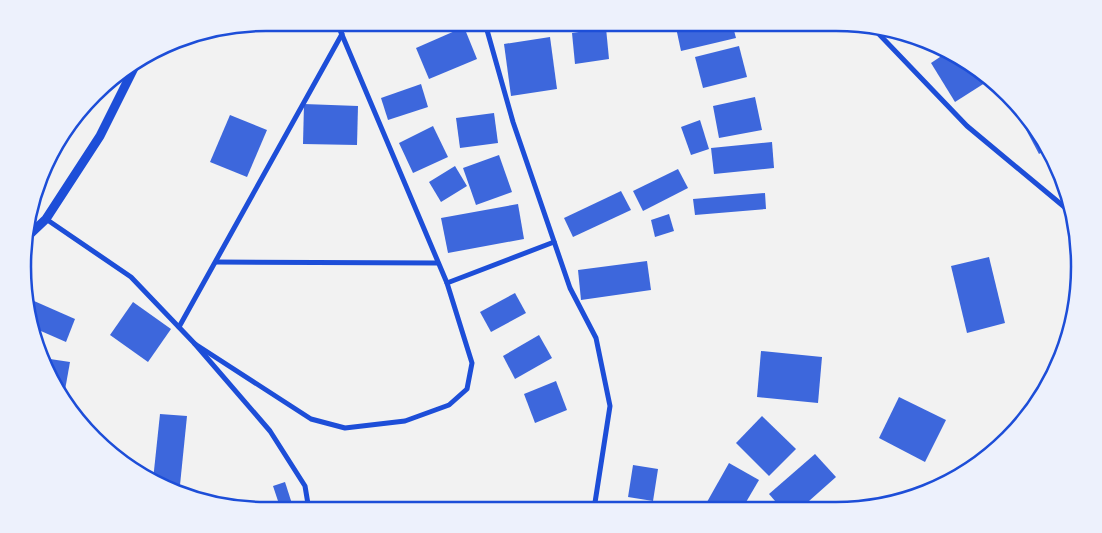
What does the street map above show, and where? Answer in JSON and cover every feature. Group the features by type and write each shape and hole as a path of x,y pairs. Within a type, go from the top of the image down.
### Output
{"street":[{"path":"195,344 311,420 345,428 405,420 449,405 467,389 472,363 447,283 341,31"},
{"path":"488,31 513,122 570,288 596,338 610,406 595,502"},
{"path":"179,328 342,34"},
{"path":"881,36 967,126 1063,206"},
{"path":"34,230 46,219 100,136 131,75"},
{"path":"46,219 131,277 195,344 270,431 305,486 308,502"},
{"path":"447,283 554,242"},
{"path":"216,262 438,262"}],"building":[{"path":"455,31 466,31 477,59 429,79 416,48"},
{"path":"606,31 609,59 575,64 572,33"},
{"path":"677,31 734,31 736,38 681,51"},
{"path":"550,37 557,89 511,96 504,44"},
{"path":"739,46 747,77 703,88 695,57"},
{"path":"941,56 984,84 955,102 931,63"},
{"path":"421,84 428,107 388,120 381,98"},
{"path":"755,97 762,130 719,138 713,106"},
{"path":"304,104 358,106 357,145 303,144"},
{"path":"494,113 498,143 460,148 456,118"},
{"path":"230,115 267,130 247,177 210,162"},
{"path":"700,120 709,149 691,155 681,127"},
{"path":"433,126 448,157 413,173 399,143"},
{"path":"1024,126 1041,153 1039,154"},
{"path":"772,142 774,168 714,174 711,148"},
{"path":"499,155 512,192 476,205 463,168"},
{"path":"455,166 467,186 441,202 429,182"},
{"path":"678,169 688,188 643,211 633,191"},
{"path":"621,191 631,210 573,237 564,218"},
{"path":"765,193 766,209 695,215 693,199"},
{"path":"518,204 524,239 448,253 441,218"},
{"path":"669,214 674,231 655,237 651,220"},
{"path":"989,257 1005,323 967,333 951,266"},
{"path":"647,261 651,290 581,300 578,270"},
{"path":"515,293 526,313 491,332 480,312"},
{"path":"34,301 75,319 66,342 40,331"},
{"path":"133,302 171,329 148,362 110,335"},
{"path":"539,335 552,358 515,379 503,356"},
{"path":"761,351 822,357 818,403 757,397"},
{"path":"50,359 70,362 65,388"},
{"path":"556,381 567,410 535,423 524,394"},
{"path":"899,397 946,420 925,462 879,438"},
{"path":"160,414 187,416 180,485 154,473"},
{"path":"762,416 796,449 769,476 736,443"},
{"path":"815,454 836,477 808,502 776,502 769,494"},
{"path":"729,463 759,480 746,502 707,502"},
{"path":"633,465 658,469 653,501 628,497"},
{"path":"285,482 291,502 278,502 273,486"}]}
